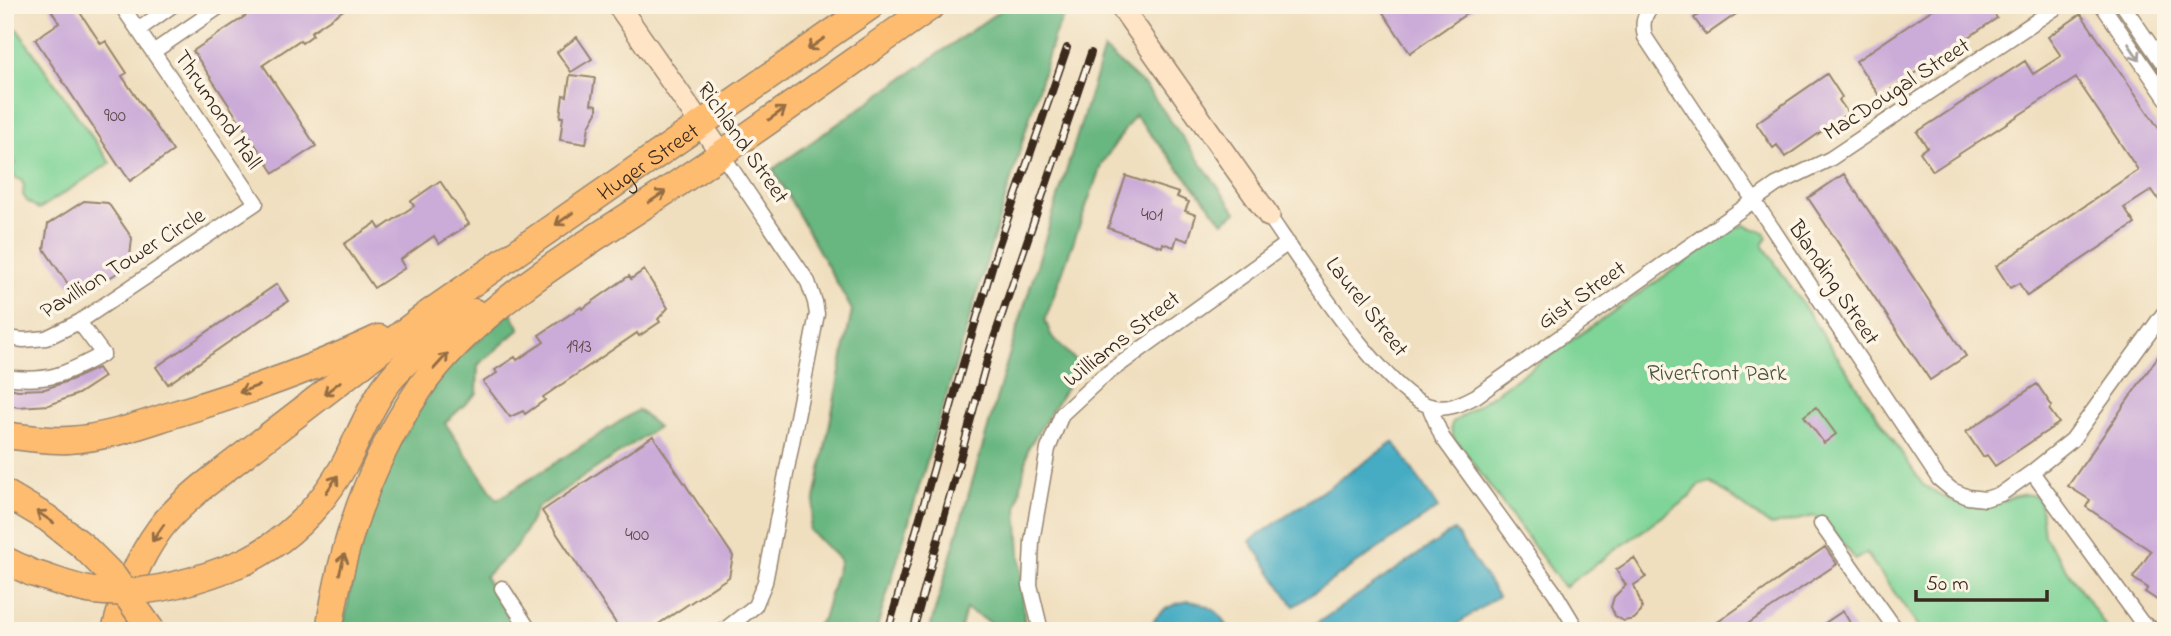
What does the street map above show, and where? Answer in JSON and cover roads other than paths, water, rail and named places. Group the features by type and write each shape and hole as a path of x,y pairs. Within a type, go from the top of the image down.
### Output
{"highway":[{"name":"Huger Street","path":"425,316 872,5"},
{"name":"Huger Street","path":"519,289 721,153 933,5"},
{"path":"5,560 74,587 116,592 171,586 220,572 269,550 320,501 341,471 383,389 417,352 461,319 519,289"},
{"path":"329,631 350,530 372,474 396,427 429,374 456,345 519,289"},
{"path":"5,435 71,440 119,432 219,400 338,357 425,316"},
{"path":"115,631 122,603 135,571 159,530 172,514 233,462 425,316"},
{"path":"5,493 47,518 83,545 113,576 152,631"}],"street":[{"name":"Thrumond Mall","path":"121,5 256,203"},
{"path":"138,30 173,5"},
{"path":"153,52 222,5"},
{"name":"Richland Street","path":"618,5 808,282 816,302 817,314 765,582 755,606 723,631"},
{"name":"Laurel Street","path":"1120,5 1341,318 1385,374 1404,391 1429,406"},
{"name":"Blanding Street","path":"1653,5 1644,18 1645,37 1939,478 1952,490 1968,497 1985,499 2001,494 2072,440 2166,310"},
{"name":"MacDougal Street","path":"1753,201 1776,185 1830,159 2060,5"},
{"path":"2102,5 2166,98"},
{"path":"2123,5 2166,68"},
{"name":"Gist Street","path":"1429,406 1448,408 1476,396 1753,201"},
{"name":"Pavillion Tower Circle","path":"5,338 46,338 79,321 256,203"},
{"name":"Williams Street","path":"1041,631 1030,585 1032,541 1048,449 1062,414 1101,378 1287,243"},
{"path":"5,377 31,380 68,372 103,354 79,321"},
{"path":"1429,406 1442,438 1555,593 1578,631"},
{"path":"2032,472 2142,623 2156,631"},
{"path":"1821,524 1897,631"},
{"path":"502,587 530,631"}],"water":[{"path":"1394,442 1438,508 1294,606 1250,541"},
{"path":"1454,530 1498,596 1447,631 1312,631 1310,628"},
{"path":"1189,601 1214,610 1230,631 1148,631 1164,610"}],"railway":[{"path":"888,631 998,247 1067,48"},
{"path":"913,631 989,353 1091,53"}],"park label":[{"name":"Riverfront Park","path":"1717,372"}]}
